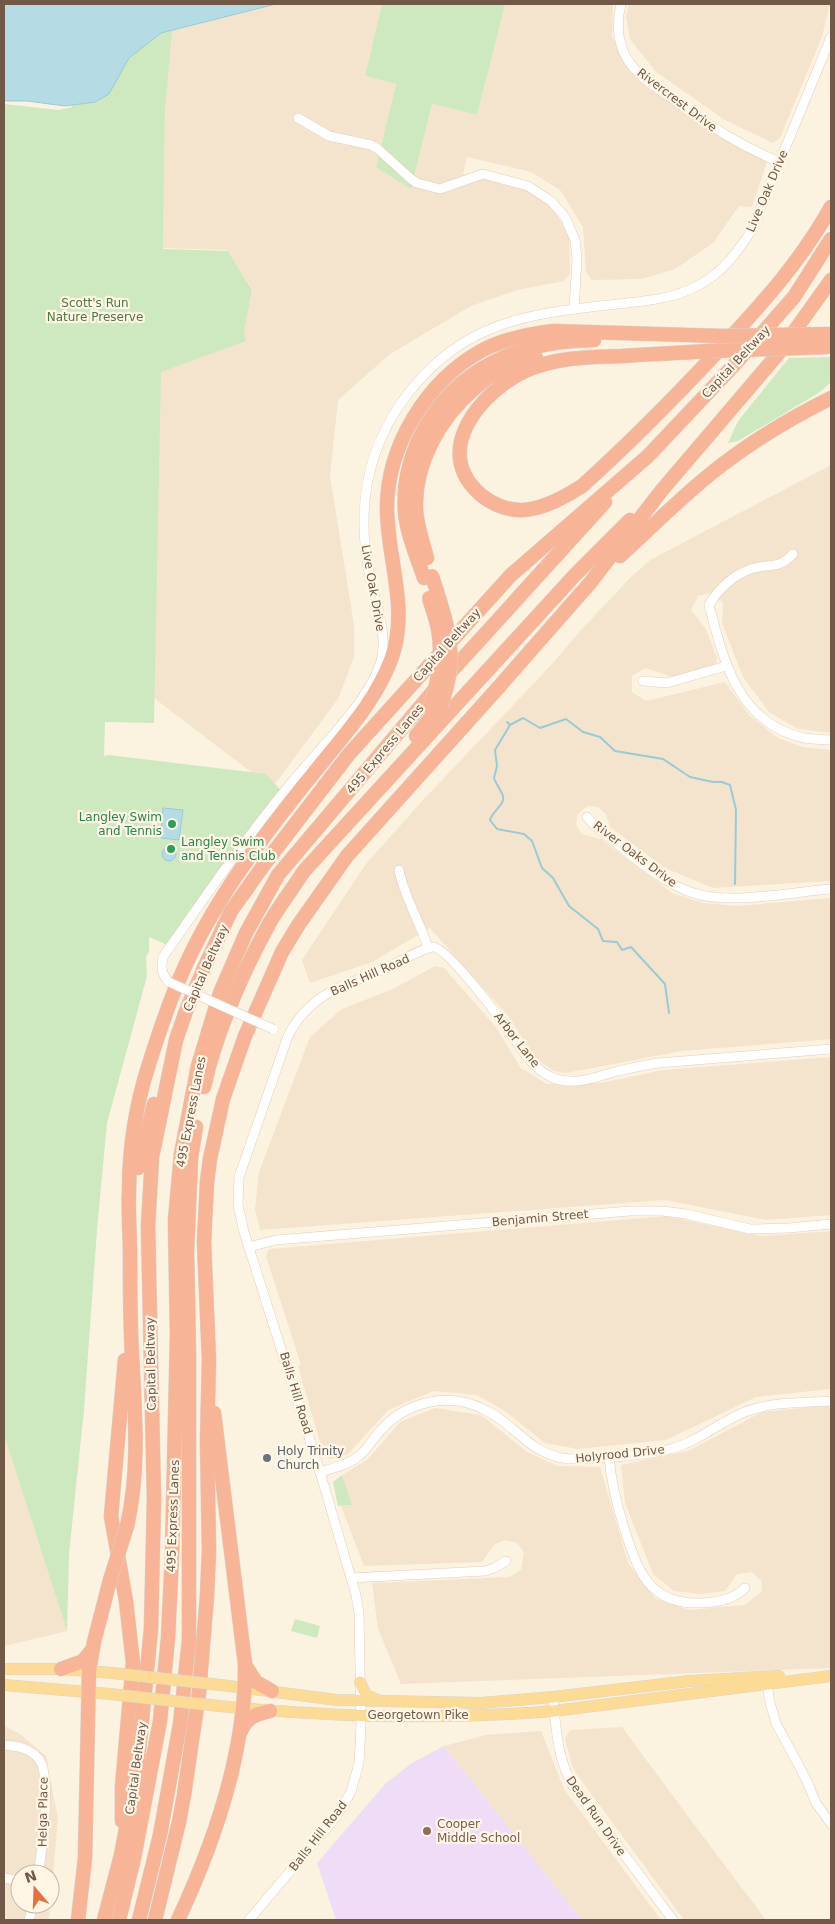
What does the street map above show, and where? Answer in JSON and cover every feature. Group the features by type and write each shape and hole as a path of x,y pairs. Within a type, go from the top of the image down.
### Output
{"highway":[{"path":"830,343 709,351 563,359 526,371 492,392 480,404 466,424 460,454 467,478 488,501 505,508 523,510 545,505 567,496 582,486 660,413 750,317 804,252 831,207"},
{"name":"Capital Beltway","path":"104,1920 121,1855 138,1762 152,1594 154,1499 148,1226 149,1194 155,1140 176,1040 200,976 231,911 349,754 510,575 648,456 765,331 794,296 831,239"},
{"name":"Capital Beltway","path":"154,1920 180,1822 199,1693 209,1550 210,1504 207,1441 209,1360 204,1207 217,1124 230,1075 245,1036 270,976 298,924 347,856 590,583 662,490 778,354 831,280"},
{"path":"121,1855 122,1787 133,1664 130,1627 112,1516 129,1312 128,1190 136,1118 148,1068 179,980 226,889 288,805 361,714 384,678 398,631 398,602 388,519 388,489 399,445 416,414 436,388 462,364 479,352 496,344 531,333 585,331 628,335 722,336 830,343"},
{"path":"304,871 345,816 415,738 448,688 451,645 405,513 408,469 416,446 429,419 446,397 466,379 495,360 552,342 722,336"},
{"path":"278,875 435,706 440,646 416,510 418,486 424,460 438,430 460,401 488,378 531,359 564,353 709,351"},
{"path":"590,583 698,484 723,464 759,438 831,398"},
{"name":"495 Express Lanes","path":"118,1920 134,1858 160,1721 168,1638 172,1556 177,1335 175,1220 181,1154 198,1066 220,993 246,933 278,875 436,688 648,456"},
{"name":"495 Express Lanes","path":"139,1920 164,1816 180,1724 188,1640 189,1356 187,1252 191,1158 207,1070 221,1030 244,975 270,922 304,871 574,576 662,490"},
{"path":"130,1254 138,1164 158,1089 176,1040"},
{"path":"78,1920 85,1858 89,1671 110,1580 131,1510 134,1476 135,1407 129,1312"},
{"path":"178,1920 202,1866 230,1777 238,1739 245,1687 245,1664 209,1360"},
{"path":"62,1669 83,1661 93,1649"},
{"path":"245,1664 256,1682 272,1691"},
{"path":"238,1739 244,1724 251,1717 270,1711"}],"main road":[{"name":"Georgetown Pike","path":"4,1669 62,1669 112,1673 360,1701 481,1703 553,1697 690,1681 758,1676 831,1676"},
{"name":"Georgetown Pike","path":"4,1685 270,1711 508,1715 554,1711 831,1676"},
{"path":"360,1682 366,1695 387,1702"}],"street":[{"name":"Rivercrest Drive","path":"621,4 618,25 620,40 624,53 636,71 716,130 753,151 780,162"},
{"name":"Live Oak Drive","path":"288,1036 169,982 161,968 163,957 235,856 291,783 364,694 376,673 383,646 381,626 365,551 365,495 373,461 396,410 435,364 474,337 500,325 527,316 667,297 685,291 710,278 728,263 742,245 756,221 831,37"},
{"path":"298,118 329,136 378,148 416,183 440,189 483,174 528,186 544,195 565,217 575,240 577,259 574,309"},
{"path":"794,554 785,562 776,566 754,568 742,572 715,594 709,605 726,666 750,707 769,723 793,734 806,738 831,740"},
{"path":"643,681 666,683 726,666"},
{"name":"River Oaks Drive","path":"587,818 610,838 671,883 699,895 721,898 831,889"},
{"path":"399,870 406,894 417,916 428,948"},
{"name":"Arbor Lane","path":"428,948 435,947 448,956 502,1021 528,1058 542,1072 554,1078 582,1081 637,1066 658,1063 831,1049"},
{"name":"Balls Hill Road","path":"249,1920 336,1817 345,1803 356,1778 359,1763 361,1714 359,1613 351,1578 320,1472 249,1247 238,1205 239,1177 288,1036 295,1022 307,1008 331,991 379,973 428,948"},
{"name":"Benjamin Street","path":"249,1247 276,1240 630,1211 663,1211 686,1214 750,1229 831,1224"},
{"name":"Holyrood Drive","path":"320,1472 358,1457 381,1430 399,1414 421,1404 445,1400 469,1403 491,1412 528,1443 546,1454 568,1459 654,1452 682,1445 734,1417 758,1407 787,1402 831,1401"},
{"path":"609,1456 611,1481 619,1512 635,1563 647,1582 666,1597 698,1603 727,1599 735,1596 745,1588"},
{"path":"351,1578 485,1571 506,1561"},
{"path":"767,1684 776,1723 806,1778 816,1803 831,1824"},
{"name":"Dead Run Drive","path":"553,1697 559,1748 567,1775 573,1786 672,1920"},
{"name":"Helga Place","path":"4,1745 27,1750 43,1766 44,1826 40,1864"}],"shaded area":[{"path":"247,4 382,4 365,76 396,84 376,166 411,188 432,104 477,115 505,4 613,4 612,36 630,72 701,124 767,162 752,207 739,206 713,243 675,269 642,279 592,280 586,272 583,227 560,190 531,172 467,157 463,174 527,189 553,206 569,238 570,274 564,281 517,290 471,306 390,354 338,400 330,476 354,625 354,657 338,699 272,788 154,698 160,371 244,332 252,289 227,250 163,248 165,110 169,21"},
{"path":"629,4 830,4 822,37 780,138 773,143 725,120 656,72 630,39 626,16"},
{"path":"831,465 831,733 798,729 769,712 743,677 722,623 723,603 712,593 698,596 691,610 706,629 717,658 715,667 672,677 645,668 632,676 632,692 646,701 725,682 749,715 778,738 803,747 831,750 831,881 713,888 665,868 610,827 606,814 598,807 587,806 578,814 576,824 581,834 601,839 672,893 703,903 737,906 831,898 831,1039 682,1051 566,1073 554,1071 535,1058 509,1017 430,928 372,962 310,983 302,960 366,864 423,800 552,664 630,578 650,560"},
{"path":"435,966 444,968 495,1026 521,1068 547,1084 601,1083 663,1070 831,1057 831,1215 767,1220 665,1200 260,1230 255,1210 259,1172 310,1037 342,1009 393,989"},
{"path":"667,1216 761,1236 831,1231 831,1389 756,1397 666,1440 578,1449 545,1443 505,1411 477,1395 434,1391 388,1410 348,1454 330,1459 324,1456 298,1366 301,1365 266,1256 269,1249"},
{"path":"831,1405 831,1668 401,1684 378,1629 372,1583 509,1577 521,1570 524,1552 517,1543 505,1540 494,1545 482,1562 364,1566 341,1506 352,1505 342,1475 368,1459 400,1422 435,1408 481,1415 527,1452 558,1466 600,1467 628,1563 655,1598 689,1610 745,1605 762,1591 761,1580 752,1572 737,1574 725,1591 701,1594 674,1591 653,1574 625,1503 621,1465 688,1451 762,1412"},
{"path":"4,1435 67,1631 9,1645 4,1645"},
{"path":"4,1726 20,1734 46,1756 58,1819 54,1864 10,1864 10,1914 50,1914 49,1920 4,1920"},
{"path":"622,1727 766,1920 684,1920 573,1769 565,1739 570,1730"},
{"path":"541,1731 564,1789 661,1920 582,1920 444,1746 486,1735"},
{"name":"Cooper Middle School","path":"444,1746 582,1920 336,1920 317,1863 386,1783 412,1763"}],"green space":[{"path":"382,4 510,4 505,5 477,115 432,104 411,189 376,167 396,84 365,76"},
{"name":"Scott's Run Nature Preserve","path":"172,29 165,111 163,249 228,251 252,290 244,332 246,341 161,372 154,723 105,722 104,756 109,755 266,774 283,793 167,945 149,937 149,952 146,956 147,976 107,1123 84,1410 69,1554 67,1631 4,1435 4,104 59,110 72,107 72,92 92,49"},
{"path":"831,357 831,382 820,392 738,441 728,443 738,421 789,358"},
{"path":"342,1475 352,1505 338,1506 333,1482"},
{"path":"295,1619 320,1626 317,1638 291,1631"}],"water":[{"path":"4,4 276,4 161,33 129,58 109,94 95,102 65,106 27,101 4,101"},
{"name":"Langley Swim and Tennis","path":"163,808 183,810 179,840 161,838"},
{"path":"166,847 172,847 176,854 172,861 166,861 162,857 162,851"}],"waterway":[{"path":"510,725 523,718 540,728 566,719 583,732 600,737 615,751 663,759 690,777 730,785 736,810 735,884"},
{"path":"507,722 510,725 495,750 497,766 494,778 503,799 490,820 497,829 524,834 532,841 542,868 553,878 569,906 598,929 603,941 617,942 622,950 631,947 665,984 669,1013"}],"place":[{"name":"Langley Swim and Tennis","path":"172,824"},
{"name":"Langley Swim and Tennis Club","path":"171,849"},
{"name":"Holy Trinity Church","path":"267,1458"},
{"name":"Cooper Middle School","path":"427,1831"}]}
